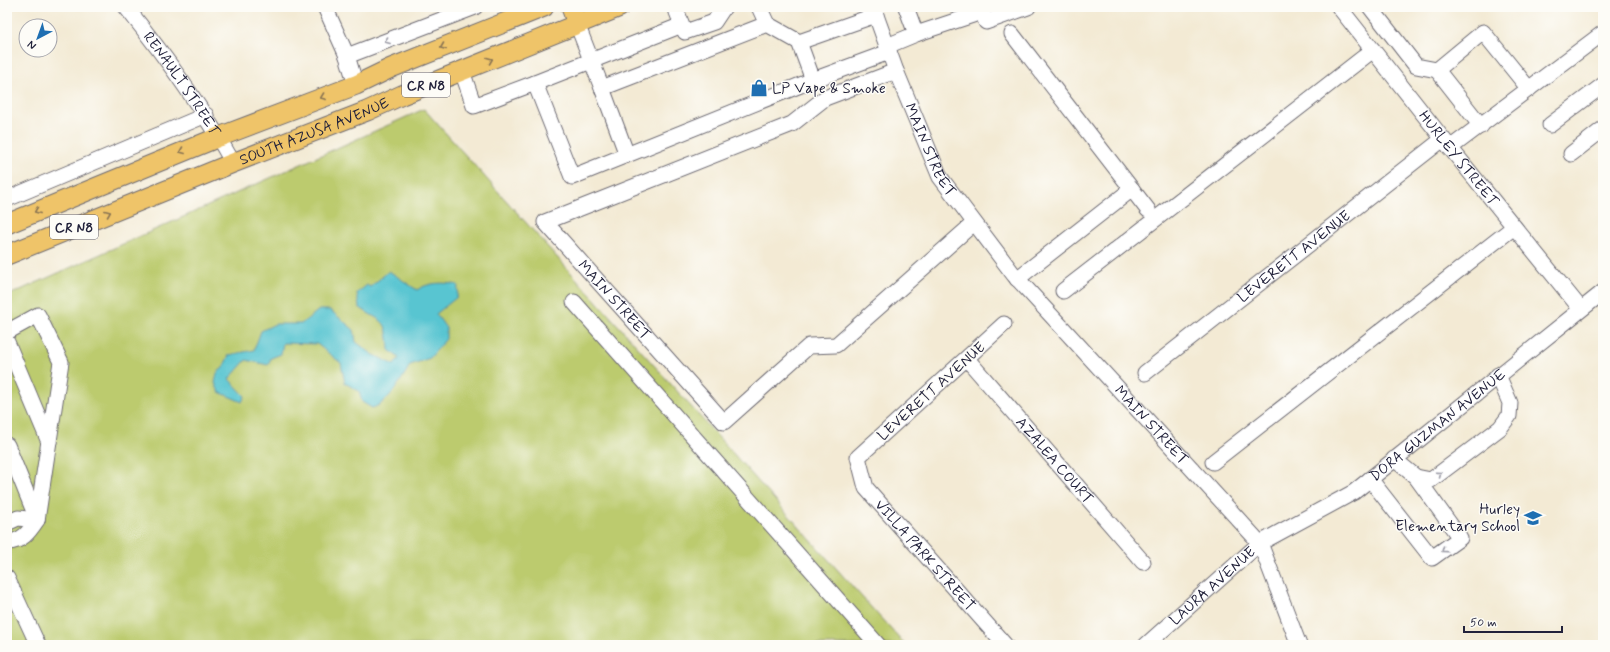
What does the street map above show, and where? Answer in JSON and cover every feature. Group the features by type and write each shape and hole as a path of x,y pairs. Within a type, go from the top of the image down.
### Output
{"main road":[{"name":"SOUTH AZUSA AVENUE","path":"7,224 218,137 356,85 391,68 544,7"},
{"path":"570,7 577,24"},
{"name":"SOUTH AZUSA AVENUE","path":"7,255 233,163 367,111 620,7"}],"street":[{"name":"RENAULT STREET","path":"126,7 171,63 206,115 233,163"},
{"path":"325,7 348,56 356,85"},
{"path":"348,56 476,7"},
{"path":"675,7 692,53"},
{"path":"759,7 767,24 799,42 813,80"},
{"path":"906,7 914,29"},
{"path":"535,83 572,177 888,49 914,29 981,9 986,22 1028,7"},
{"name":"HURLEY STREET","path":"1340,7 1446,144 1580,308"},
{"path":"1370,7 1416,66 1437,70 1481,126"},
{"path":"462,71 474,106 591,61 684,28 714,22 723,8"},
{"path":"799,42 875,11"},
{"name":"MAIN STREET","path":"875,11 896,71 940,177 1017,279 1260,543 1299,645"},
{"path":"577,24 627,155"},
{"path":"602,88 767,24"},
{"path":"1437,70 1483,32 1529,89"},
{"name":"LEVERETT AVENUE","path":"1145,372 1446,144 1481,126 1603,33"},
{"path":"1012,34 1148,210"},
{"path":"1063,291 1373,50"},
{"name":"MAIN STREET","path":"896,71 825,98 792,124 545,222 724,422 809,346 836,345 974,222"},
{"path":"1550,125 1603,85"},
{"path":"7,199 206,115"},
{"path":"1571,154 1603,129"},
{"path":"1017,279 1132,189"},
{"path":"1213,462 1514,227"},
{"name":"DORA GUZMAN AVENUE","path":"1260,543 1354,492 1580,308 1603,292"},
{"path":"574,302 878,645"},
{"path":"7,332 38,315 61,362 37,520 27,535 15,542 7,542"},
{"name":"LEVERETT AVENUE","path":"858,457 1004,324"},
{"path":"7,342 49,442"},
{"name":"AZALEA COURT","path":"967,358 1142,562"},
{"path":"1416,477 1431,480 1500,428 1509,416 1510,403 1498,375"},
{"path":"7,445 37,520"},
{"name":"VILLA PARK STREET","path":"858,457 866,488 1005,645"},
{"path":"1370,479 1432,558 1460,538 1416,477 1394,459"},
{"path":"7,523 18,518 37,520"},
{"name":"LAURA AVENUE","path":"1146,645 1260,543"},
{"path":"7,578 38,645"}],"green space":[{"path":"424,109 905,645 11,645 7,636 7,296"}],"water":[{"path":"389,271 417,290 426,285 437,283 458,285 457,297 436,314 446,328 446,339 430,358 410,365 394,390 384,402 372,408 362,402 359,391 345,383 341,363 317,344 283,343 281,354 271,358 268,365 246,360 229,379 245,396 242,402 219,392 215,383 217,373 223,368 229,355 254,350 261,331 275,324 301,324 319,310 330,310 354,330 356,342 372,354 394,365 399,358 389,350 385,325 359,307 357,293 367,285 370,287"}],"place":[{"name":"LP Vape & Smoke","path":"759,88"},
{"name":"Hurley Elementary School","path":"1533,518"}]}
